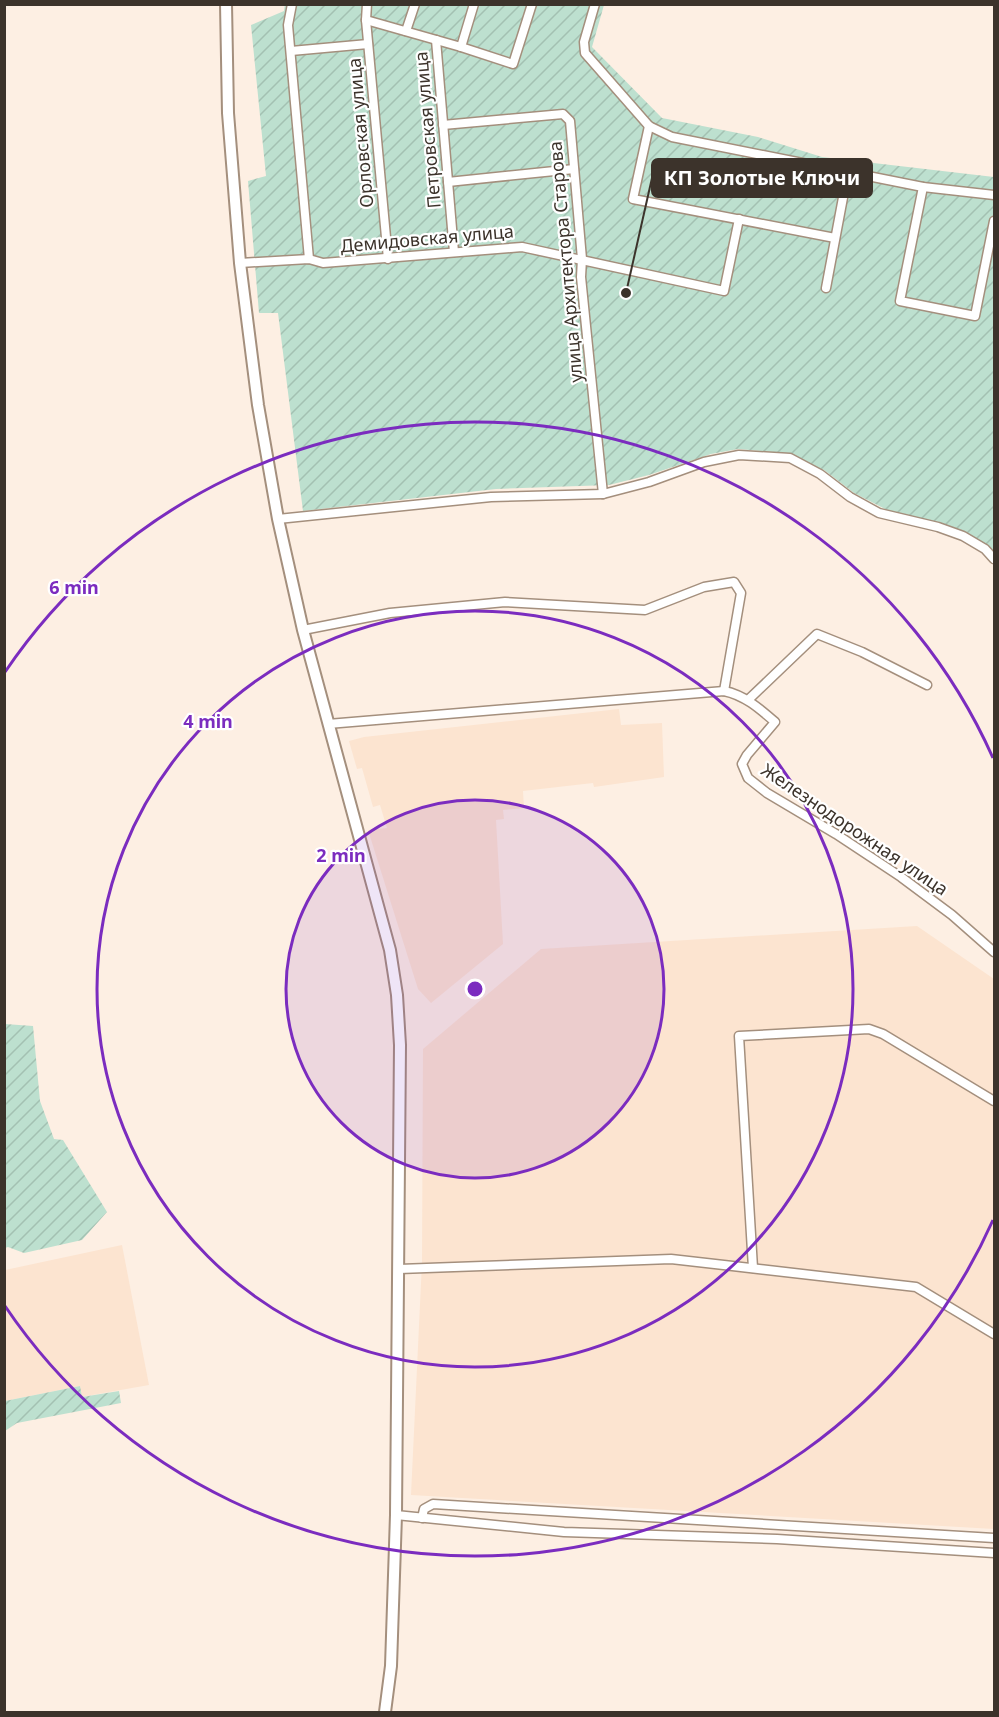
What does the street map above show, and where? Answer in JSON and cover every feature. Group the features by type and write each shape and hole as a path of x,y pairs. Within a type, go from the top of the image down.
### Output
{"street":[{"path":"226,4 228,113 240,263 258,405 278,519 303,630 390,950 397,995 400,1045 396,1515 391,1666 385,1713"},
{"path":"292,4 288,25 309,259"},
{"name":"Орловская улица","path":"367,4 366,20 388,259"},
{"path":"406,31 415,4"},
{"path":"461,47 474,4"},
{"path":"366,20 513,64 532,4"},
{"path":"595,4 584,42 585,53 649,126 672,137 923,187 994,195"},
{"name":"Петровская улица","path":"436,40 454,252"},
{"path":"291,51 369,44"},
{"name":"улица Архитектора Старова","path":"443,125 563,114 570,121 582,259 581,277 603,494"},
{"path":"649,126 633,199 835,238"},
{"path":"448,182 574,169"},
{"path":"826,288 848,171"},
{"path":"923,187 900,301 975,316 994,221"},
{"name":"Демидовская улица","path":"240,263 309,259 323,263 522,246 724,291 739,219"},
{"path":"278,519 491,497 603,494 649,482 704,462 739,455 789,458 820,474 850,497 879,513 938,527 963,536 985,549 994,559"},
{"path":"303,630 390,613 505,602 645,610 704,587 734,582 741,592 724,690"},
{"path":"328,724 724,690 736,693 747,700 817,634 862,652 927,685"},
{"name":"Железнодорожная улица","path":"747,700 775,722 742,764 748,778 766,793 836,834 901,877 952,915 994,952"},
{"path":"753,1268 739,1036 869,1029 883,1034 994,1101"},
{"path":"399,1269 671,1259 916,1287 994,1334"},
{"path":"422,1518 424,1509 433,1504 994,1538"},
{"path":"396,1515 564,1532 777,1539 994,1553"}],"shaded area":[{"path":"619,709 621,725 662,723 664,777 594,787 593,783 523,791 524,808 503,810 504,819 496,820 503,944 431,1003 418,989 368,830 387,828 380,805 373,807 362,768 357,769 349,741 364,737"},
{"path":"917,926 994,979 994,1529 411,1495 422,1262 423,1049 541,949"},
{"path":"122,1245 149,1385 81,1397 80,1386 5,1401 5,1270"}],"green space":[{"path":"285,4 604,5 592,47 662,118 758,137 822,157 994,177 994,551 966,532 887,510 854,493 824,470 785,453 738,449 711,454 649,475 609,485 496,489 303,511 278,313 259,313 248,181 266,176 251,25 284,11"},
{"path":"5,1024 33,1026 40,1101 54,1139 63,1140 107,1212 82,1240 24,1253 5,1248"},
{"path":"80,1386 82,1397 119,1391 121,1403 17,1423 5,1431 5,1401"}],"place":[{"name":"КП Золотые Ключи","path":"626,293"}]}
